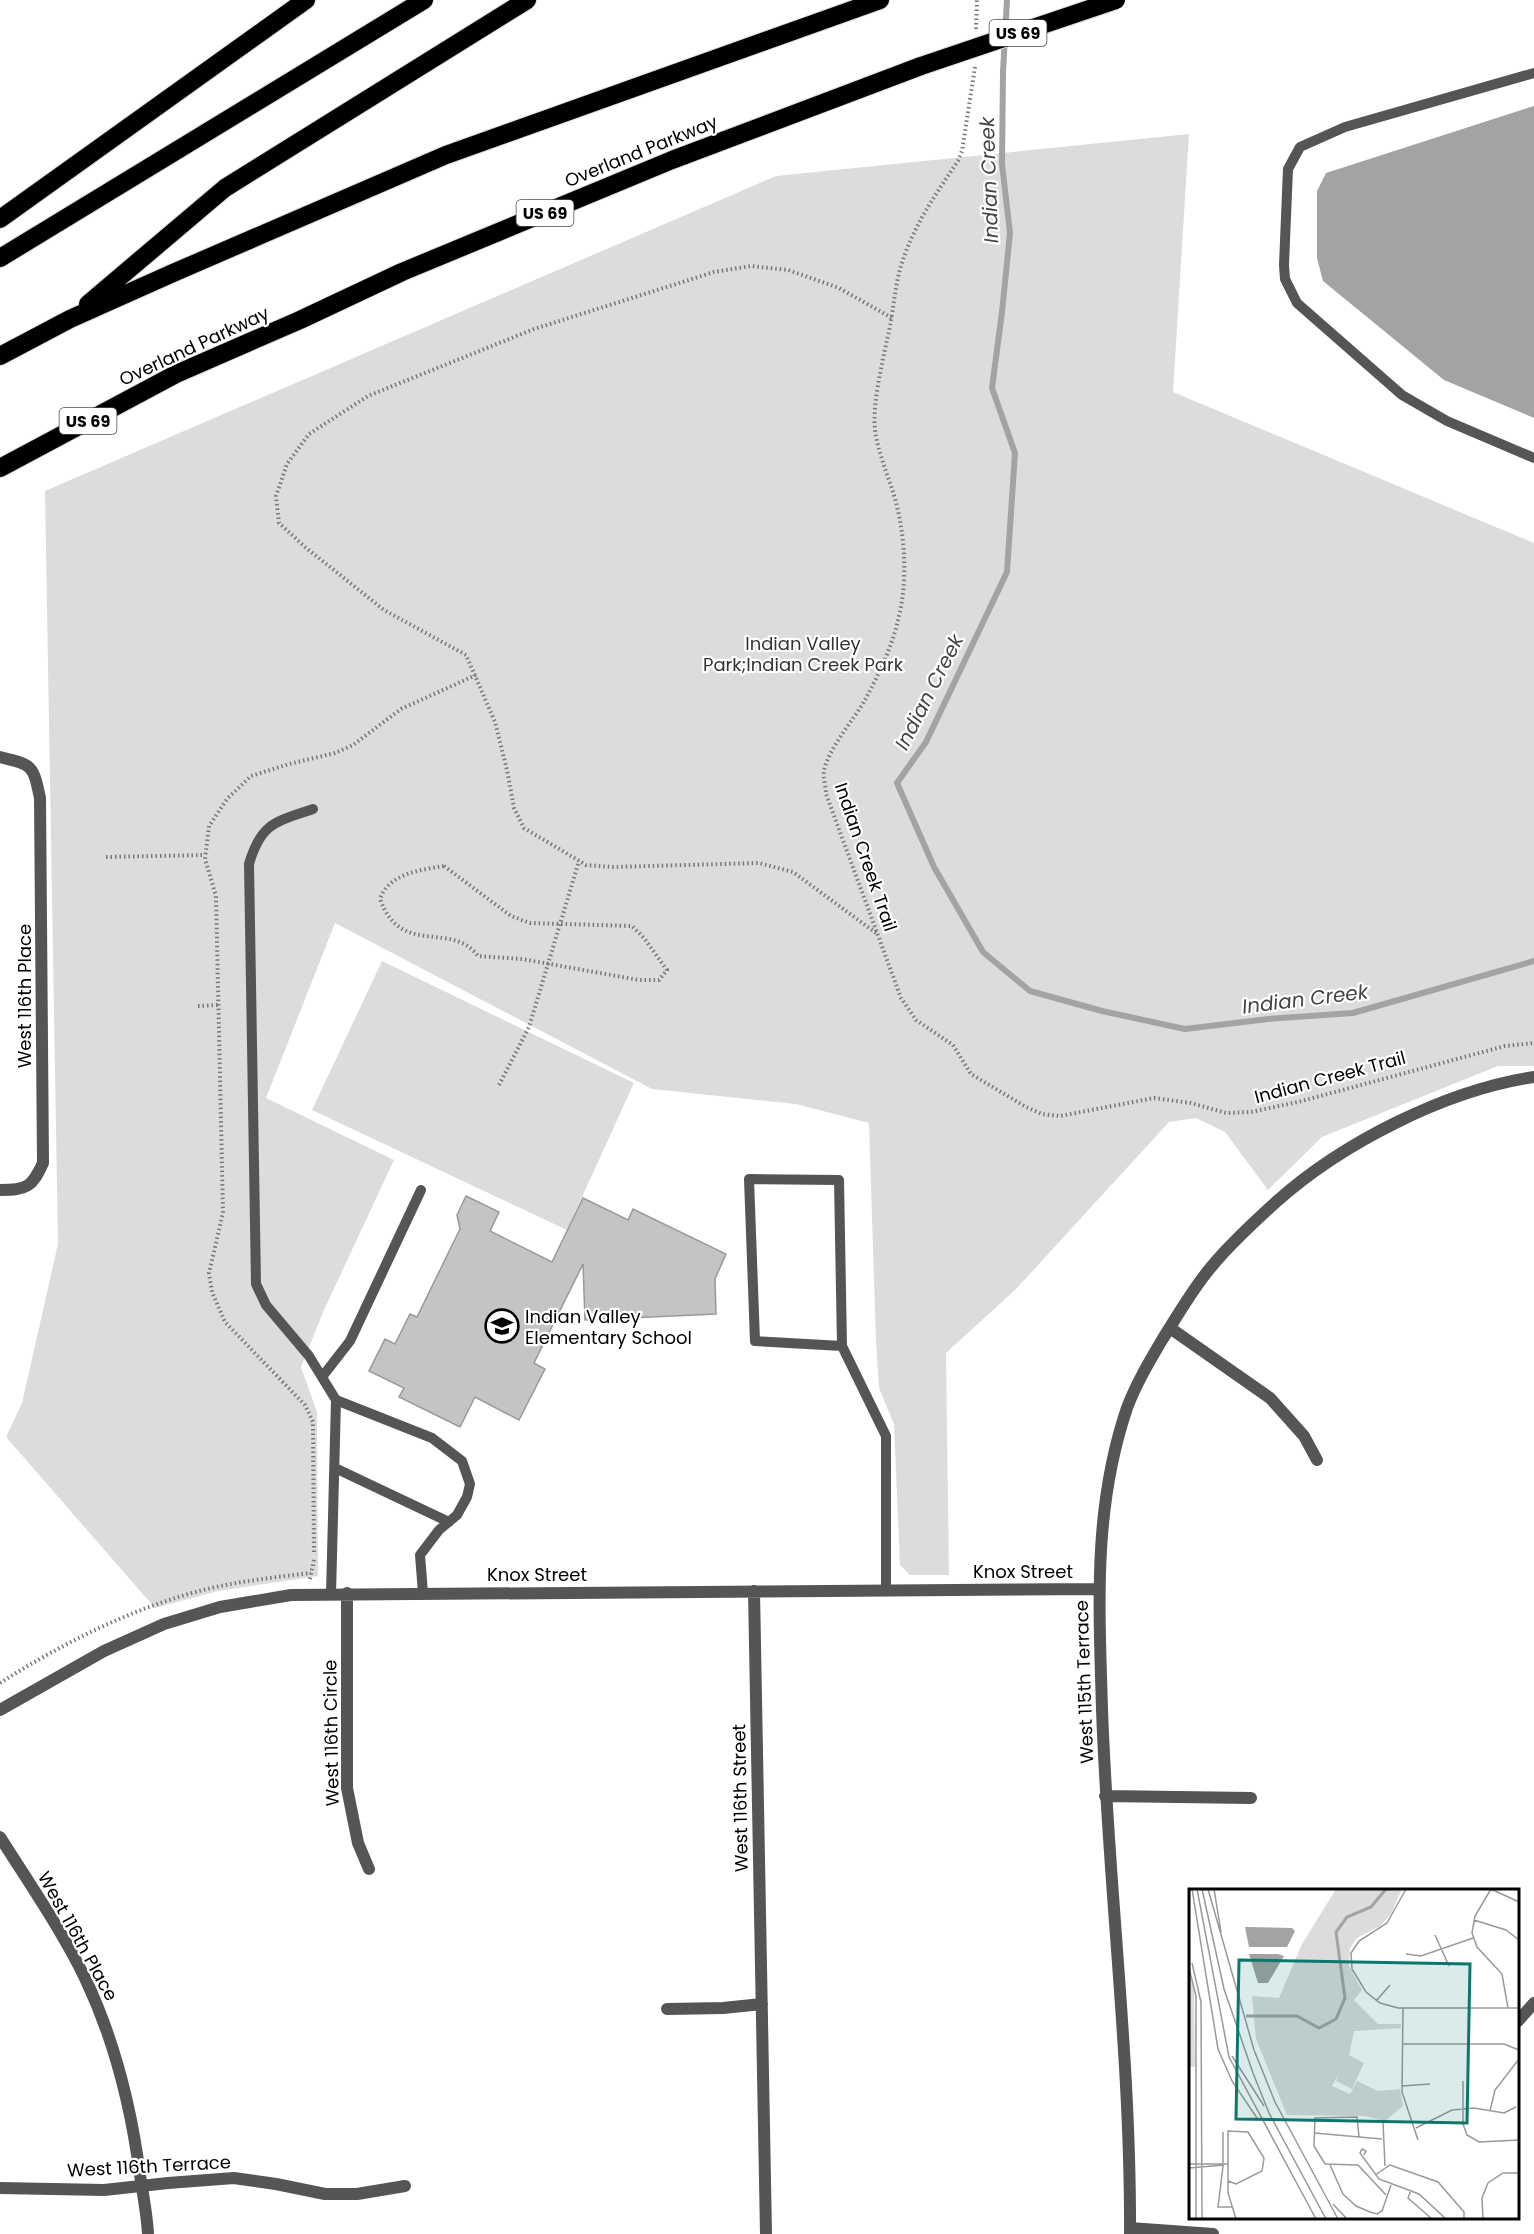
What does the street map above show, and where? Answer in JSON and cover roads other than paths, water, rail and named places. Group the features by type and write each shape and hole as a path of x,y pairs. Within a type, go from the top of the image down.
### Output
{"highway":[{"path":"0,219 306,0"},
{"path":"0,258 424,0"},
{"path":"70,319 225,188 526,0"},
{"path":"0,356 70,319 172,273 446,155 880,0"},
{"name":"Overland Parkway","path":"0,468 176,374 402,272 672,160 921,66 1116,0"}],"street":[{"name":"West 116th Place","path":"0,757 26,763 34,773 40,798 43,1163 34,1181 18,1190 0,1190"},
{"name":"West 115th Terrace","path":"1213,2234 1130,2231 1129,2121 1105,1796 1099,1589 1104,1501 1113,1456 1128,1406 1142,1374 1211,1267 1246,1229 1290,1190 1341,1153 1401,1120 1468,1093 1534,1077"},
{"path":"1170,1328 1270,1398 1304,1436 1317,1460"},
{"name":"Knox Street","path":"0,1710 104,1652 164,1624 220,1607 266,1598 347,1593 1099,1589"},
{"name":"West 116th Street","path":"754,1591 766,2234"},
{"name":"West 116th Circle","path":"347,1593 347,1788 358,1843 369,1869"},
{"path":"1105,1796 1251,1797"},
{"name":"West 116th Place","path":"0,1836 74,1959 106,2026 130,2109 148,2234"},
{"path":"1519,2020 1534,2003"},
{"path":"667,2009 723,2008 762,2004"},
{"name":"West 116th Terrace","path":"0,2188 104,2190 234,2178 325,2194 357,2194 405,2186"}],"lane":[{"path":"1534,74 1345,127 1300,147 1288,169 1284,265 1285,279 1297,303 1402,395 1447,421 1534,458"},
{"path":"313,809 276,821 255,842 249,864 256,1284 266,1305 309,1356 336,1400 331,1594"},
{"path":"842,1346 755,1341 749,1179 839,1180 842,1346 886,1436 886,1590"},
{"path":"322,1377 350,1341 421,1190"},
{"path":"336,1400 432,1438 462,1461 470,1484 467,1497 457,1515 439,1530 420,1555 423,1593"},
{"path":"335,1468 449,1522"}],"waterway":[{"name":"Indian Creek","path":"1007,0 1003,72 1002,164 1010,233 992,388 1015,453 1007,572 926,742 897,783 934,867 983,952 1030,991 1102,1011 1185,1029 1268,1019 1353,1013 1534,961"}],"place":[{"name":"Indian Valley Elementary School","path":"502,1326"}],"park label":[{"name":"Indian Valley Park;Indian Creek Park","path":"803,653"}]}
